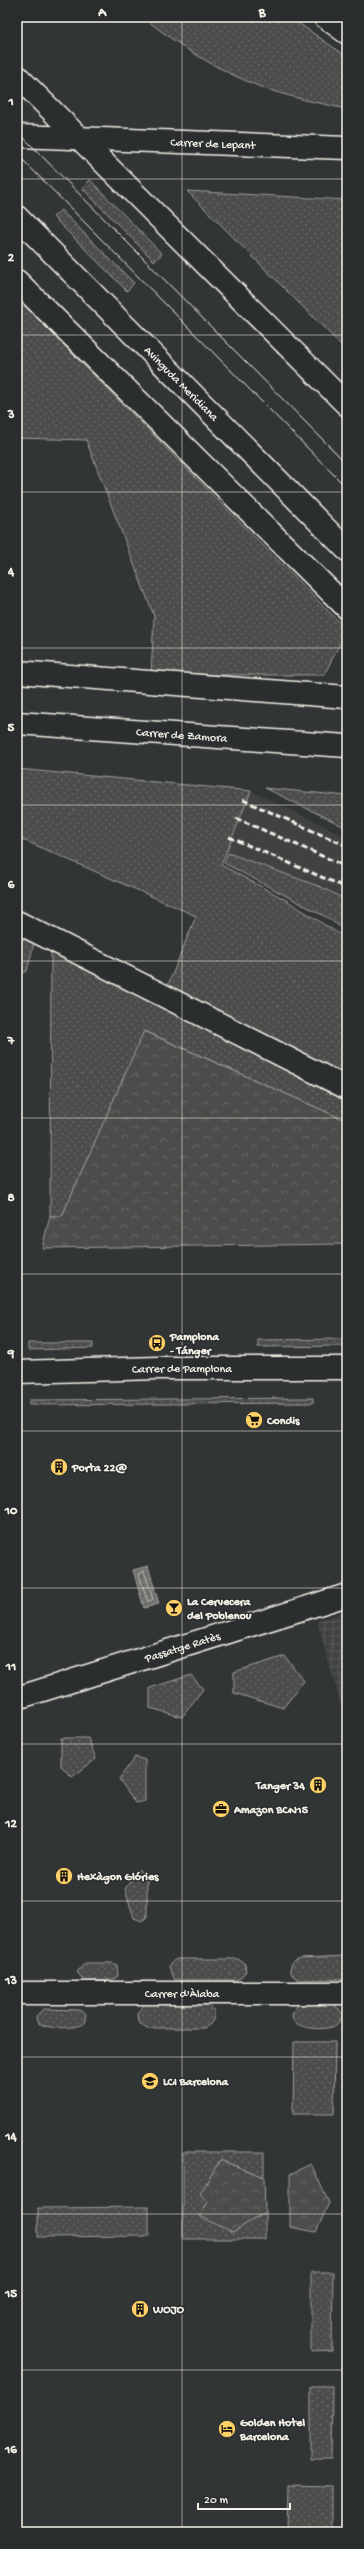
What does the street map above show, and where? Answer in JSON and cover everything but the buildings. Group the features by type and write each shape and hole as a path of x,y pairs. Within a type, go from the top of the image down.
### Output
{"street":[{"path":"325,17 347,33"},
{"path":"17,76 347,406"},
{"name":"Carrer de Lepant","path":"17,136 78,137 347,148"},
{"name":"Avinguda Meridiana","path":"17,217 347,550"},
{"path":"17,281 347,608"},
{"path":"17,672 347,697"},
{"name":"Carrer de Zamora","path":"17,723 347,746"},
{"path":"17,922 347,1088"},
{"name":"Carrer de Pamplona","path":"17,1372 166,1368 347,1368"},
{"name":"Passatge Ratès","path":"17,1698 347,1595"},
{"name":"Carrer d'Àlaba","path":"17,1992 347,1993"}],"shaded area":[{"path":"251,791 347,837 347,898 321,886 227,852"},
{"path":"347,1611 347,1725 317,1621"}],"green space":[{"path":"143,17 290,17 347,57 347,109 282,94 245,81 184,47"},
{"path":"90,180 162,254 154,261 82,188"},
{"path":"187,191 347,200 347,351"},
{"path":"61,210 134,283 127,291 53,217"},
{"path":"17,298 347,630 324,675 151,675 154,616 86,440 17,438"},
{"path":"17,769 251,791 221,865 286,900 347,939 347,1076 168,985 196,916 17,837"},
{"path":"265,788 347,796 347,828"},
{"path":"228,853 321,887 347,900 347,932 328,918 224,863"},
{"path":"17,935 34,943 27,971 17,976"},
{"path":"51,951 347,1101 347,1121 145,1031 62,1216 50,1216"},
{"path":"144,1031 347,1121 347,1244 42,1248 50,1216 62,1216"},
{"path":"347,1339 347,1346 258,1347 258,1340"},
{"path":"28,1343 93,1343 93,1348 28,1350"},
{"path":"313,1398 313,1403 29,1405 29,1400"},
{"path":"285,1656 304,1681 283,1708 234,1693 234,1672"},
{"path":"191,1675 203,1689 182,1717 150,1708 150,1688"},
{"path":"61,1738 88,1738 96,1759 72,1777 61,1766"},
{"path":"135,1757 145,1760 145,1801 136,1803 119,1779"},
{"path":"138,1870 147,1874 147,1917 142,1921 134,1918 125,1889"},
{"path":"347,1956 346,1979 298,1980 292,1975 290,1969 293,1961 299,1958"},
{"path":"177,1959 238,1959 245,1964 246,1971 242,1977 236,1980 175,1980 169,1967 171,1962"},
{"path":"85,1963 113,1963 117,1965 118,1976 113,1980 84,1981 77,1972"},
{"path":"301,2002 330,2003 340,2010 343,2015 337,2024 332,2027 316,2029 308,2028 294,2022 292,2017 294,2010"},
{"path":"146,2003 207,2004 214,2010 214,2016 211,2023 204,2028 147,2028 138,2022 137,2013"},
{"path":"43,2009 80,2010 86,2014 84,2024 60,2028 41,2025 37,2022 36,2017"},
{"path":"294,2042 335,2042 334,2114 293,2114"},
{"path":"183,2152 264,2152 264,2177 220,2160 208,2202 233,2232 265,2212 265,2239 183,2239"},
{"path":"220,2160 264,2177 265,2212 233,2232 200,2217 208,2202 200,2194"},
{"path":"311,2164 329,2203 316,2232 290,2227 290,2174"},
{"path":"149,2207 149,2236 38,2237 38,2208"},
{"path":"311,2272 333,2272 332,2351 311,2352"},
{"path":"311,2386 332,2386 331,2459 311,2459"},
{"path":"288,2485 332,2486 332,2532 287,2532"}],"water":[{"path":"148,1566 159,1604 144,1608 133,1570"}],"tram line":[{"path":"17,131 347,464"},
{"path":"17,154 347,488"}],"railway":[{"path":"243,800 347,846"},
{"path":"236,818 347,867"},
{"path":"229,837 347,888"}],"place":[{"name":"Pamplona - Tánger","path":"157,1343"},
{"name":"Condis","path":"254,1420"},
{"name":"Porta 22@","path":"59,1467"},
{"name":"La Cervecera del Poblenou","path":"174,1608"},
{"name":"Tanger 34","path":"318,1785"},
{"name":"Amazon BCN15","path":"221,1809"},
{"name":"Hexàgon Glóries","path":"64,1876"},
{"name":"LCI Barcelona","path":"150,2081"},
{"name":"WOJO","path":"140,2309"},
{"name":"Golden Hotel Barcelona","path":"227,2429"}]}
